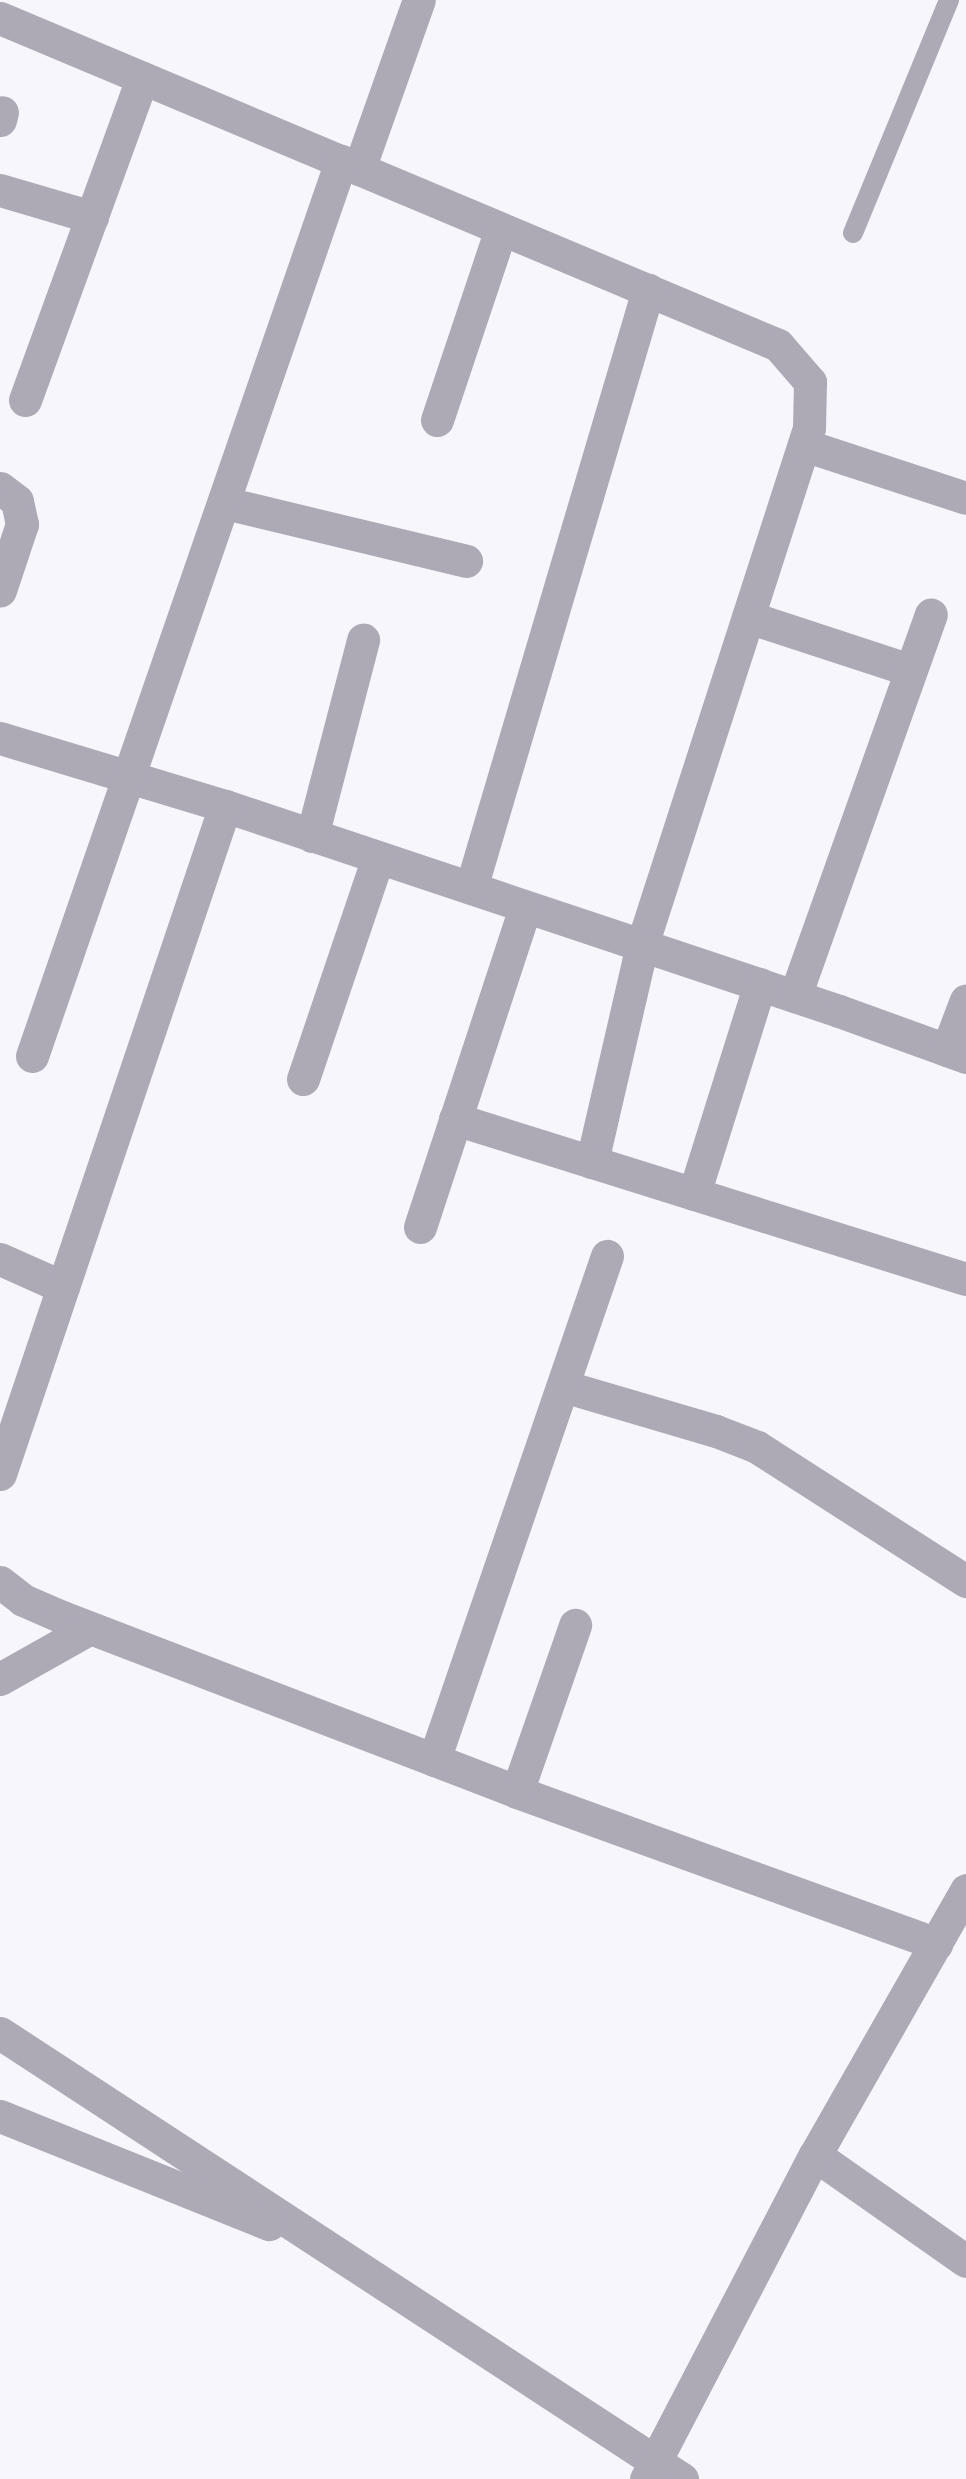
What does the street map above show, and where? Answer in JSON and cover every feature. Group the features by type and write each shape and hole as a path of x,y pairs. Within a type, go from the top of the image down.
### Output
{"street":[{"path":"32,1056 225,503 350,165 419,0"},
{"path":"0,18 778,345 810,382 809,428 642,945 592,1162"},
{"path":"25,400 142,78"},
{"path":"0,190 92,217"},
{"path":"437,420 501,229"},
{"path":"471,888 648,290"},
{"path":"804,445 966,498"},
{"path":"0,488 17,501 22,524 0,590"},
{"path":"225,503 466,561"},
{"path":"795,996 931,614"},
{"path":"748,617 910,670"},
{"path":"312,836 363,640"},
{"path":"0,738 225,806 760,984 957,1054 966,1000"},
{"path":"0,1474 5,1439 63,1287 225,806"},
{"path":"303,1079 378,857"},
{"path":"420,1227 525,907"},
{"path":"694,1194 760,984"},
{"path":"456,1119 966,1279"},
{"path":"434,1760 607,1256"},
{"path":"0,1259 63,1287"},
{"path":"562,1386 716,1431 757,1447 966,1581"},
{"path":"0,1582 23,1600 90,1628 434,1760 936,1944"},
{"path":"517,1791 575,1625"},
{"path":"0,1679 90,1628"},
{"path":"0,2033 337,2251 662,2473 816,2155 966,1890"},
{"path":"0,2116 337,2251"},
{"path":"816,2155 966,2261"}],"lane":[{"path":"853,233 949,0"}]}
